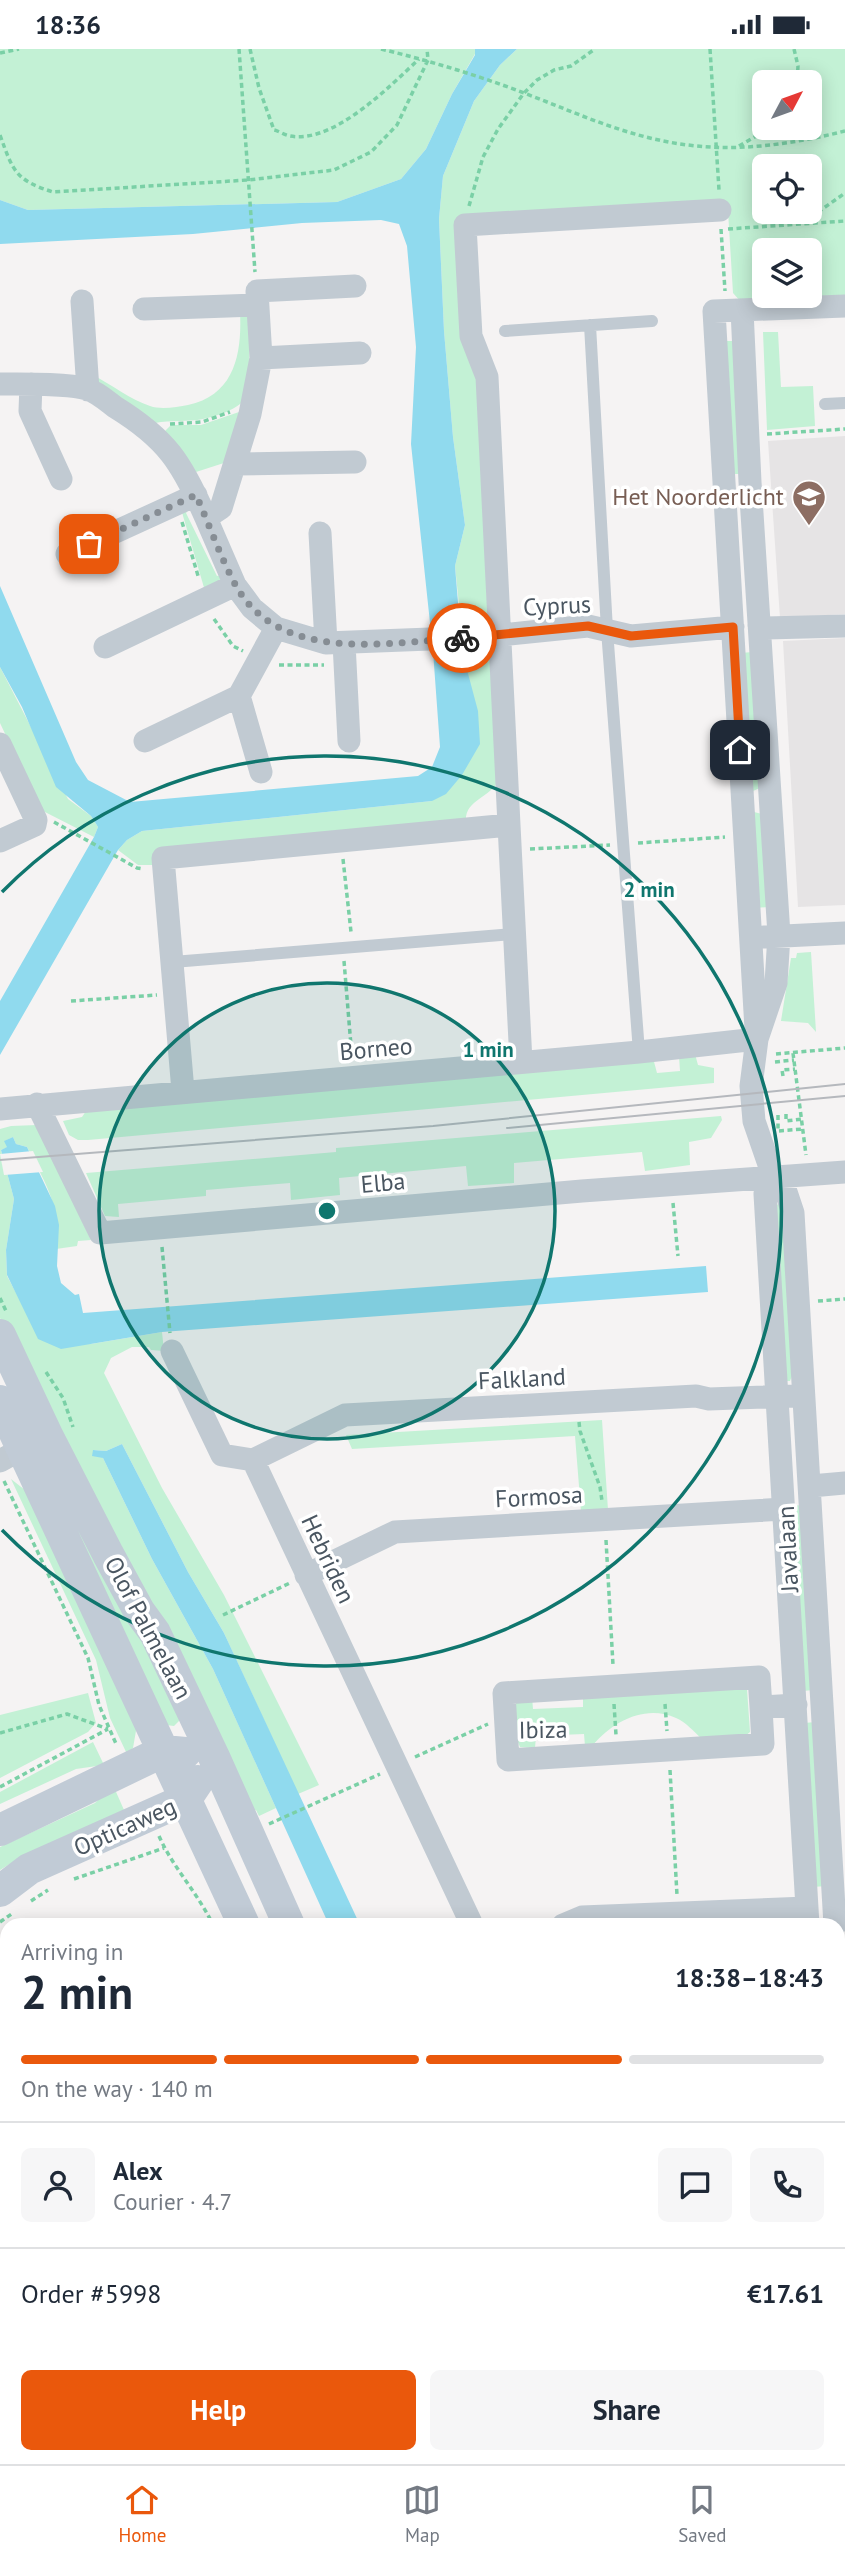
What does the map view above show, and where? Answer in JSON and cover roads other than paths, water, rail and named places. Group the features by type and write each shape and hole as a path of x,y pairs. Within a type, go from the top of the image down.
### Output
{"street":[{"path":"521,1062 509,825 492,636 487,377 471,336 465,225 721,220"},
{"path":"206,518 221,508 251,405 261,358 257,291 355,286"},
{"path":"82,300 88,390"},
{"path":"144,309 257,305"},
{"path":"742,310 845,306"},
{"name":"Javalaan","path":"755,1048 776,983 779,935 747,435 742,310 714,311 751,939 755,1048 751,1086 754,1121 773,1176 785,1189 793,1213 811,1486 825,1918"},
{"path":"261,358 360,353"},
{"name":"Cyprus","path":"0,384 31,384 88,390 136,420 163,442 180,465 196,495 235,585 252,608 276,628 335,643 421,641 588,626 631,636 733,627"},
{"path":"31,384 30,411 61,479"},
{"path":"236,464 355,462"},
{"path":"724,483 750,482"},
{"path":"67,554 196,495"},
{"path":"320,533 349,741"},
{"path":"105,647 235,585"},
{"path":"760,625 766,628 845,626"},
{"path":"145,741 239,696 276,628"},
{"path":"239,696 261,772"},
{"path":"0,744 36,820 34,825 0,841"},
{"path":"743,799 770,798"},
{"path":"183,1091 163,858 509,825"},
{"path":"751,939 779,935 845,933"},
{"name":"Borneo","path":"0,1109 639,1052 755,1048"},
{"name":"Elba","path":"37,1104 100,1233 571,1192 845,1172"},
{"name":"Javalaan","path":"773,1176 765,1194 796,1705 825,1918"},
{"name":"Olof Palmelaan","path":"0,1335 23,1448 108,1554 139,1611 155,1633 286,1918"},
{"path":"172,1351 222,1455 253,1460"},
{"name":"Falkland","path":"253,1460 345,1415 696,1396 709,1399 804,1396"},
{"name":"Olof Palmelaan","path":"0,1401 241,1918"},
{"name":"Hebriden","path":"253,1460 468,1918"},
{"path":"811,1486 845,1483"},
{"name":"Formosa","path":"306,1575 395,1532 784,1509"},
{"name":"Ibiza","path":"759,1677 761,1707 763,1744 508,1760 504,1693 759,1677"},
{"path":"761,1707 796,1705"},
{"name":"Opticaweg","path":"0,1830 164,1751 214,1757 186,1799 29,1870 13,1903"},
{"path":"580,1918 678,1913 825,1918"}],"lane":[{"path":"505,331 652,321"},
{"path":"590,325 607,630 639,1052"},
{"path":"825,404 845,403"},
{"path":"173,962 513,934"}],"water":[{"path":"475,49 517,49 500,65 474,101 443,176 439,219 444,331 453,437 465,525 455,566 462,651 478,711 480,744 462,775 446,794 432,801 142,831 127,840 118,850 0,1055 0,1001 98,827 91,816 56,787 22,707 0,667 0,586 76,762 88,780 130,802 418,776 432,767 440,747 433,651 411,444 416,347 407,246 399,224 381,220 302,223 193,234 0,244 0,200 28,210 337,202 401,179 426,149 452,94 475,55"},
{"path":"13,1137 16,1144 27,1147 55,1206 59,1225 57,1266 61,1283 75,1295 79,1294 83,1313 706,1266 708,1292 162,1332 61,1349 38,1339 7,1275 6,1250 14,1199 1,1150 7,1147 4,1141"},
{"path":"122,1444 188,1572 224,1633 357,1918 326,1918 213,1669 152,1559 103,1458 92,1456 93,1450 106,1451"}],"tram line":[{"path":"0,1160 433,1126 845,1084"},
{"path":"507,1128 845,1096"}],"place":[{"name":"Het Noorderlicht","path":"809,527"}]}
